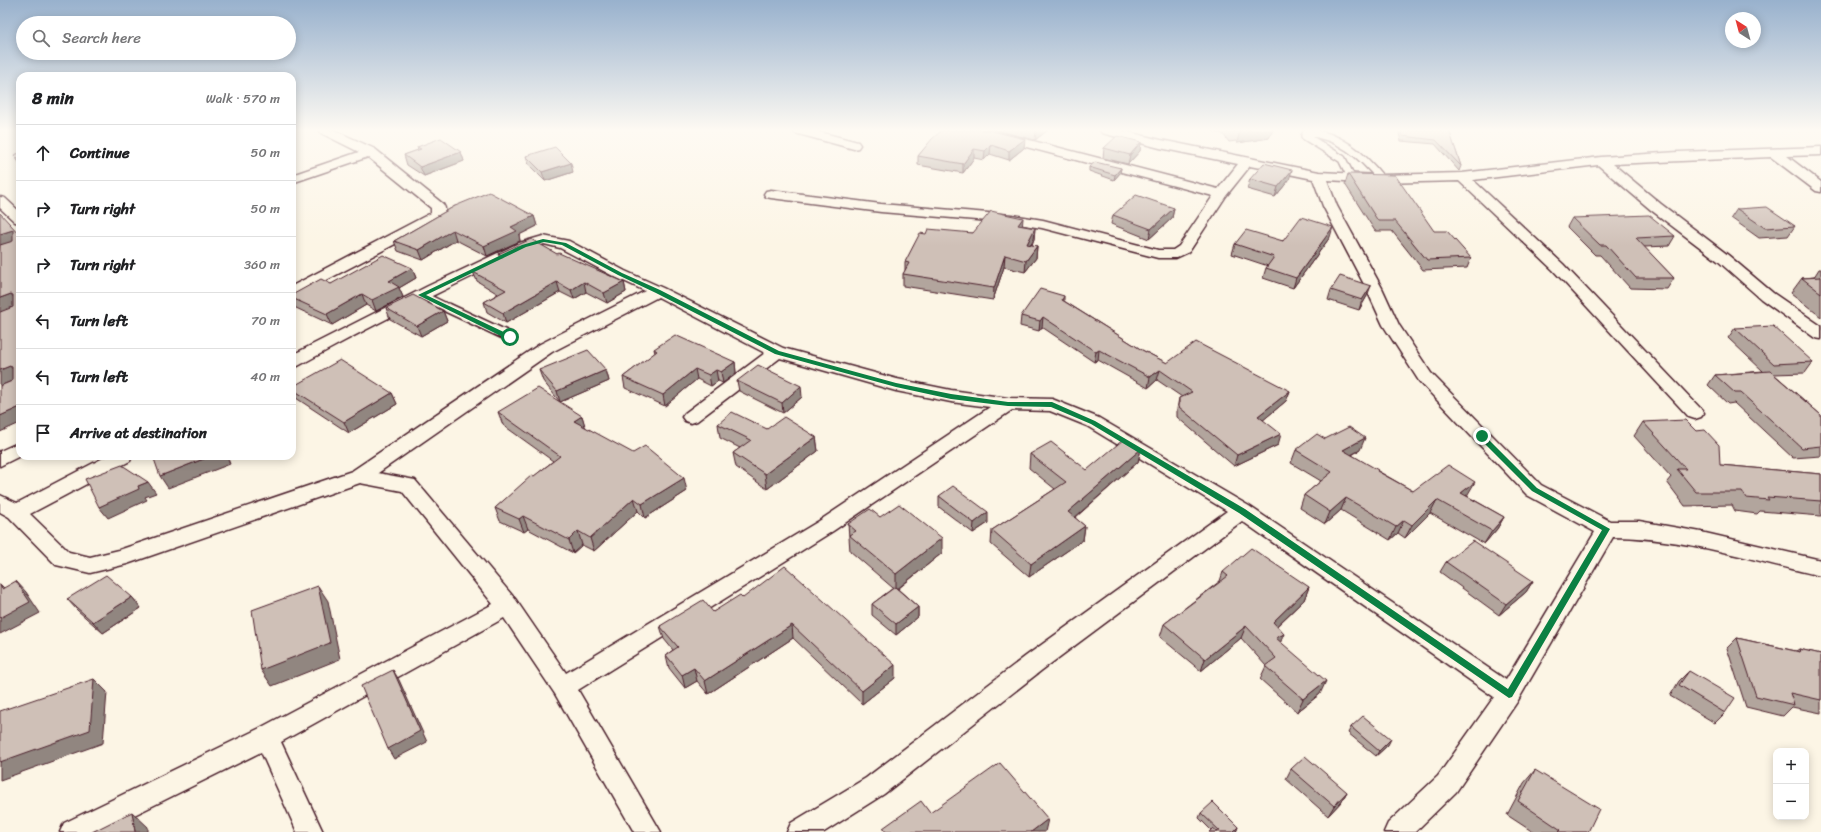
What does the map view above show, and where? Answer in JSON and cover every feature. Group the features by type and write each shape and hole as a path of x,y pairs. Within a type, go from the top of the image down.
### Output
{"street":[{"path":"296,178 321,169"},
{"path":"296,290 434,218 438,213 438,208 390,169"},
{"path":"1125,169 1221,194"},
{"path":"771,194 881,208 1012,219 1043,224 1158,254 1176,254 1184,249 1221,194 1241,169"},
{"path":"1282,169 1319,176 1381,179 1462,176 1528,169"},
{"path":"1610,169 1656,207 1723,258 1767,296 1821,334"},
{"path":"1795,169 1821,188"},
{"path":"1319,176 1330,206 1374,288 1391,325 1425,377 1534,490 1607,529 1639,529 1693,538 1821,568"},
{"path":"1462,176 1558,267 1695,413"},
{"path":"0,201 16,215"},
{"path":"296,360 343,334 421,295 524,246 543,240 564,244 620,274 777,352 896,385 951,396 1008,404 1052,405 1093,422 1242,511 1509,695"},
{"path":"114,460 8,507 63,559 90,565 120,558 359,476 500,378 546,348 626,306 658,292"},
{"path":"691,417 777,352"},
{"path":"563,686 826,526 1008,404"},
{"path":"0,459 16,450"},
{"path":"359,476 408,485 508,606 563,686 648,832"},
{"path":"800,832 875,786 1034,664 1242,511"},
{"path":"1398,832 1447,784 1509,695 1607,529"},
{"path":"73,832 267,737 508,606"},
{"path":"267,737 310,832"}],"lane":[{"path":"1347,169 1351,177"},
{"path":"1373,169 1381,179"},
{"path":"421,295 510,337"}],"building":[{"path":"539,169 552,169 542,172"},
{"path":"1095,169 1120,169 1115,175"},
{"path":"1259,169 1292,170 1278,187 1250,179"},
{"path":"1348,174 1395,175 1434,231 1447,231 1471,258 1427,260 1395,221 1378,221"},
{"path":"489,192 534,216 511,227 517,231 484,246 453,230 419,250 394,241 455,206"},
{"path":"1136,195 1174,208 1151,229 1113,215"},
{"path":"1767,207 1795,226 1765,228 1737,209"},
{"path":"991,211 1023,218 1018,225 1035,228 1027,244 1037,246 1026,261 1005,255 994,288 903,274 909,263 905,262 920,233 926,234 928,229 973,233"},
{"path":"0,213 16,231 16,409 0,416 0,386 12,381 12,367 10,366 0,370 0,312 13,307 13,295 11,294 0,298 0,245 13,241 13,230 0,234"},
{"path":"1649,215 1675,236 1636,238 1674,278 1636,278 1606,245 1600,245 1572,218"},
{"path":"1301,217 1333,227 1296,278 1266,268 1274,257 1235,244 1246,230 1283,241"},
{"path":"531,239 557,254 559,253 624,282 604,293 584,282 571,290 557,282 503,313 484,302 506,290 473,272 503,256 498,254"},
{"path":"383,255 412,268 389,281 399,287 372,300 362,294 327,314 296,300 296,293 321,279 331,284"},
{"path":"1340,276 1371,286 1362,300 1331,290"},
{"path":"1821,277 1821,293 1802,278"},
{"path":"1040,289 1064,296 1062,300 1142,350 1167,363 1196,342 1290,391 1258,416 1281,434 1237,455 1179,407 1179,398 1192,392 1160,370 1150,377 1099,350 1096,352 1043,317 1040,321 1021,316"},
{"path":"413,295 443,311 417,326 386,308"},
{"path":"1773,326 1813,362 1774,364 1735,328"},
{"path":"675,335 735,362 721,372 716,370 709,375 695,369 663,395 623,377 657,351 654,349"},
{"path":"588,350 606,370 557,391 539,370"},
{"path":"340,360 392,393 344,422 296,392 296,385"},
{"path":"758,365 801,386 782,403 737,381"},
{"path":"1770,371 1821,415 1821,446 1802,448 1741,393 1735,393 1715,375"},
{"path":"538,388 582,416 574,421 633,453 645,446 684,478 642,504 634,498 590,538 578,531 569,540 523,516 519,519 495,508 532,475 534,476 560,456 498,412"},
{"path":"732,412 767,429 784,417 816,437 765,474 733,453 751,440 718,424"},
{"path":"1685,420 1696,431 1705,430 1719,445 1720,465 1821,474 1821,501 1767,497 1769,500 1746,498 1742,492 1696,492 1677,469 1686,469 1643,422"},
{"path":"1349,427 1365,438 1343,450 1378,470 1377,471 1413,491 1448,465 1475,482 1461,493 1504,517 1492,531 1437,500 1412,525 1404,520 1396,527 1346,498 1330,512 1304,495 1332,472 1296,450 1317,434 1325,439"},
{"path":"1124,439 1141,449 1068,512 1085,526 1031,564 992,530 1066,482 1030,454 1051,442 1087,470"},
{"path":"154,460 201,460 160,476"},
{"path":"122,465 148,482 138,486 139,489 99,507 85,479"},
{"path":"953,486 988,512 974,523 939,496"},
{"path":"899,504 942,538 896,574 849,535 856,531 848,524 870,509 880,517"},
{"path":"1473,541 1533,581 1506,604 1446,562"},
{"path":"1251,548 1309,587 1273,622 1284,634 1276,638 1326,681 1303,699 1265,666 1276,658 1246,626 1205,659 1164,624 1228,576 1223,572"},
{"path":"785,566 895,665 862,691 792,625 705,681 694,668 682,675 666,655 678,647 660,626 703,600 713,612 740,595 743,598"},
{"path":"106,575 132,597 93,622 67,599"},
{"path":"16,581 30,602 0,618 0,585 2,589"},
{"path":"318,586 330,643 261,670 252,610"},
{"path":"895,587 918,607 896,624 872,604"},
{"path":"1737,638 1800,652 1799,649 1821,654 1821,700 1790,693 1794,705 1756,696"},
{"path":"393,670 420,731 388,749 361,686"},
{"path":"1689,671 1735,698 1725,713 1679,685"},
{"path":"94,679 90,730 0,762 0,711"},
{"path":"1363,716 1391,739 1379,751 1351,727"},
{"path":"1305,756 1347,792 1334,806 1291,769"},
{"path":"1000,763 1048,819 1031,832 886,832 883,828 921,801 930,813"},
{"path":"1535,770 1599,809 1588,832 1559,832 1561,830 1518,801"},
{"path":"1213,802 1238,827 1233,832 1221,832 1201,813"},
{"path":"132,812 135,832 92,832"},
{"path":"1213,828 1218,832 1209,832"}],"route":[{"path":"510,337 421,295 524,246 543,240 564,244 620,274 777,352 896,385 951,396 1008,404 1052,405 1093,422 1242,511 1509,695 1607,529 1534,490 1482,436"}]}
